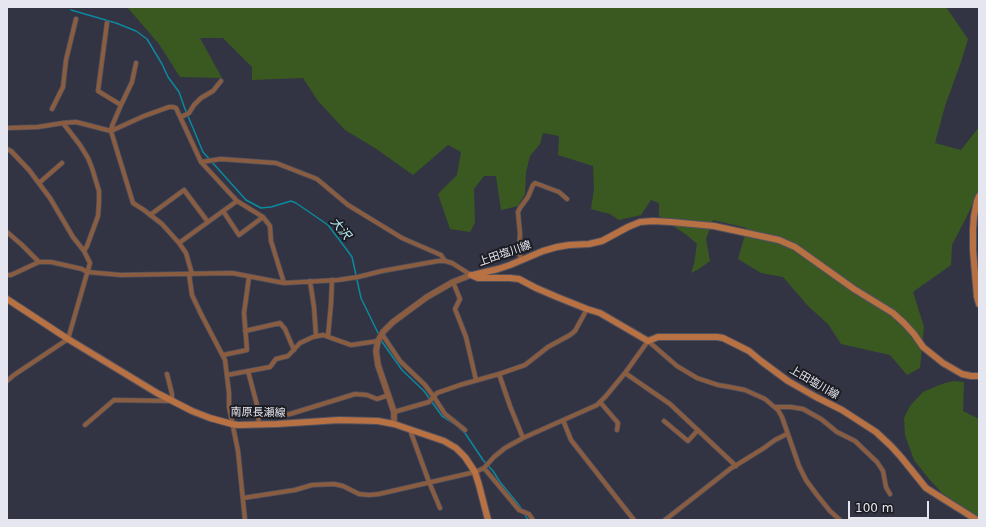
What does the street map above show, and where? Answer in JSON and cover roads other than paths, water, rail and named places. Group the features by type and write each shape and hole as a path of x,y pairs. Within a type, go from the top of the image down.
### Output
{"main road":[{"path":"979,196 974,216 973,229 973,250 977,297 979,304"},
{"name":"上田塩川線","path":"471,275 498,269 557,247 589,244 602,241 640,222 652,221 714,226 779,240 795,247 854,289 893,313 914,334 923,347 943,363 962,374 979,376"},
{"name":"上田塩川線","path":"471,275 478,278 519,279 587,310 600,313 648,341 658,337 723,338 749,351 788,381 842,410 876,432 901,457 922,485 977,520"},
{"name":"南原長瀬線","path":"7,299 68,339 157,393 192,411 210,418 232,424 340,420 378,421 394,424 444,441 456,448 465,457 475,472 488,520"}],"street":[{"path":"52,109 63,87 66,60 76,19"},
{"path":"108,23 98,91 121,105"},
{"path":"136,63 132,82 111,131 133,203 162,224 186,253 192,295 225,360 229,407 238,451 245,520"},
{"path":"181,117 189,113 201,98 213,92 221,81"},
{"path":"7,128 76,122 111,131 144,116 169,107 176,108 201,162 237,201 262,217 270,226 271,241 284,283"},
{"path":"63,123 88,158 99,191 100,204 98,216 88,246 84,251"},
{"path":"7,149 29,170 50,198 90,263 68,339 7,381"},
{"path":"201,162 221,159 276,163 317,179 348,205 402,238 442,255 445,261"},
{"path":"39,184 62,163"},
{"path":"521,260 519,251 520,234 518,212 528,197 533,185 535,183 559,192 567,199"},
{"path":"150,215 184,190 208,222"},
{"path":"179,243 237,201"},
{"path":"223,211 239,235 262,217"},
{"path":"7,232 39,262"},
{"path":"7,275 12,275 39,262 51,262 82,269 87,272 121,275 232,273 284,283 358,277 382,271 445,261 452,263 471,275"},
{"path":"394,424 394,412 378,365 376,351 378,341 393,322 427,297 454,282 471,275"},
{"path":"222,355 247,350 244,312 249,277"},
{"path":"328,336 332,280"},
{"path":"310,281 316,336"},
{"path":"454,282 460,299 456,309 466,337 476,380"},
{"path":"394,412 428,402 437,393 525,366 548,347 570,336 587,310"},
{"path":"245,331 280,323 286,329 294,350"},
{"path":"382,334 400,361 425,385 445,414 465,430"},
{"path":"227,375 270,367 276,359 288,356 300,343 316,336 328,336 351,345 378,341"},
{"path":"243,498 312,486 334,484 343,486 359,494 379,494 475,472 484,468 505,448 523,438 597,405 625,373 648,341 676,366 697,378 718,385 745,390 765,399 778,410 782,416 787,434 806,480 830,511 840,520"},
{"path":"248,371 257,405 259,424"},
{"path":"625,373 670,404 736,466"},
{"path":"85,425 114,400 172,401 172,394 167,374"},
{"path":"499,374 523,438"},
{"path":"276,416 290,414 356,394 367,394 377,398 388,395"},
{"path":"600,402 618,423 618,430"},
{"path":"775,408 791,407 803,409 821,419 837,432 855,441 877,462 883,471 886,487 890,494"},
{"path":"563,420 571,440 634,520"},
{"path":"664,421 688,441 698,430"},
{"path":"410,430 440,508"},
{"path":"665,520 736,466 775,440 787,434"},
{"path":"484,468 519,510 529,514 533,520"}],"waterway":[{"name":"大沢","path":"71,10 116,23 136,31 147,39 168,77 179,92 203,152 246,200 261,208 271,207 291,201 328,225 352,257 361,298 379,335"},
{"name":"大沢","path":"380,339 402,370 424,391 442,416 453,423"},
{"name":"大沢","path":"460,429 465,433 483,460 522,510"},
{"name":"大沢","path":"524,513 528,520"}]}
